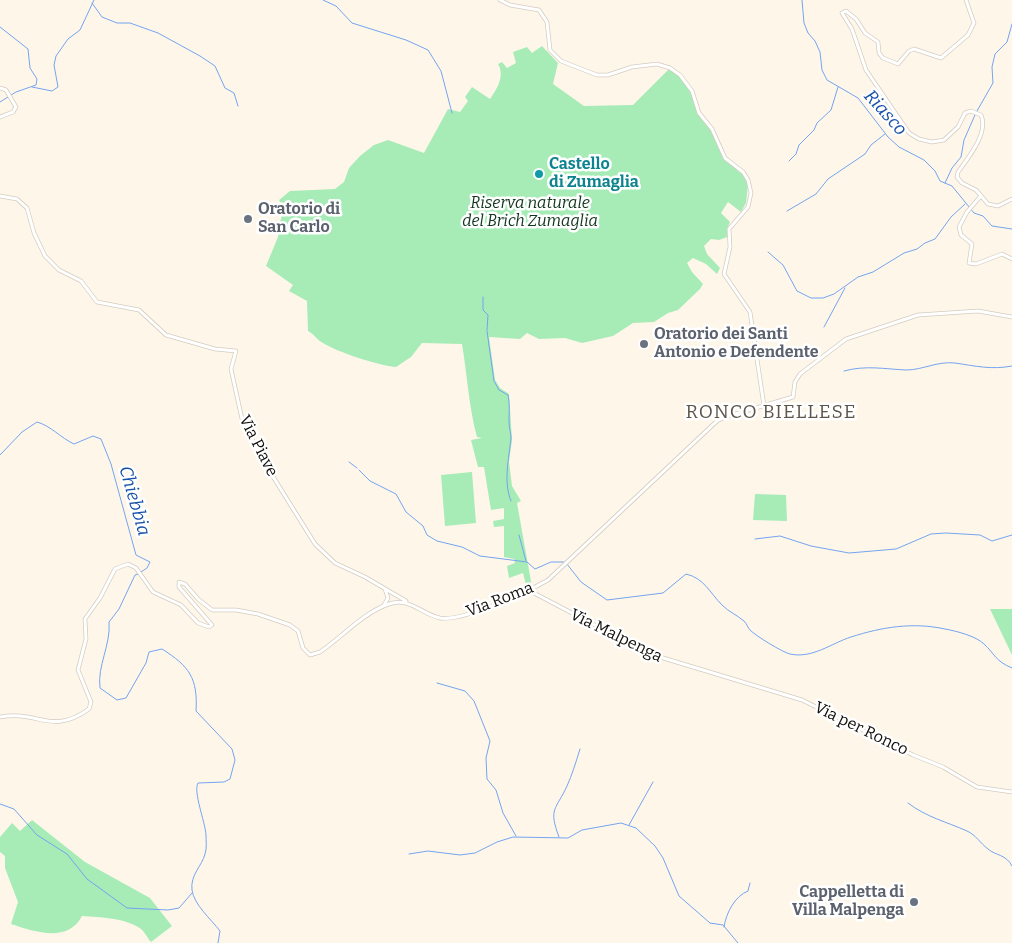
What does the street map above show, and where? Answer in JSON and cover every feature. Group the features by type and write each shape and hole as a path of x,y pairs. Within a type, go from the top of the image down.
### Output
{"street":[{"path":"500,0 510,5 539,10 547,22 550,50 565,63 603,75 638,65 657,64 670,68 687,82 699,113 712,129 725,158 743,172 748,180 750,202 744,213 729,229 730,248 724,274 750,312 764,406"},
{"path":"966,0 974,23 968,35 942,58 912,50 898,64 883,58 876,40 865,33 853,16 846,11 842,14 852,29 866,70 903,125 914,136 932,142 944,140 958,127 965,113 971,111 981,115 983,125 978,140 957,174 962,183 976,190 980,197 994,206 1012,199"},
{"path":"0,88 9,93 16,109 0,117"},
{"name":"Via Piave","path":"0,196 17,199 26,208 34,233 45,256 59,270 82,281 97,302 139,310 166,335 214,349 236,352 231,369 245,427 262,459 320,550 335,563 365,576 408,603"},
{"path":"980,197 966,212 959,227 961,235 972,244 968,263 976,264 1002,254 1012,259"},
{"name":"Via Roma","path":"0,717 22,715 55,724 69,720 89,709 90,702 78,670 86,639 84,619 100,598 116,569 128,564 136,568 141,578 153,592 181,605 198,624 204,626 212,625 181,590 179,582 185,584 198,599 212,610 236,610 258,614 292,626 298,631 304,651 313,655 378,609 393,603 408,603 439,617 449,618 530,591 548,580 716,421 725,416 790,399 795,394 795,382 800,374 840,343 922,315 978,311 1012,317"},
{"path":"385,588 388,598 393,603"},
{"name":"Via Malpenga","path":"530,591 650,654 706,672"},
{"path":"393,594 393,603"},
{"path":"378,609 385,604 388,598"},
{"name":"Via per Ronco","path":"706,672 802,700 943,767 977,787 1012,792"}],"green space":[{"name":"Riserva naturale del Brich Zumaglia","path":"542,46 558,63 553,84 584,106 633,105 670,68 683,79 691,91 697,113 712,130 723,158 744,176 748,184 746,203 741,212 728,202 721,213 730,222 727,229 727,237 719,240 711,239 704,246 707,254 720,268 717,274 706,264 693,258 687,263 703,284 678,310 668,313 654,322 633,323 613,336 582,343 565,338 539,339 527,333 520,339 489,337 495,380 500,388 509,394 512,440 509,462 512,486 521,501 517,503 532,587 527,589 523,573 509,578 507,566 515,563 514,559 504,557 504,526 494,527 493,521 504,519 504,508 491,510 484,467 478,467 471,440 482,438 477,437 474,426 462,344 422,343 411,357 396,367 370,361 330,347 308,331 307,301 289,291 293,285 266,266 278,237 284,209 279,200 290,191 335,189 344,182 349,168 360,156 374,145 388,140 424,153 448,109 460,112 468,101 465,97 472,87 490,99 500,78 501,73 498,64 502,62 507,68 516,63 513,52 527,47 532,53"},
{"path":"472,472 476,523 445,526 441,475"},
{"path":"755,494 786,495 787,521 753,520"},
{"path":"990,609 1012,609 1012,655"},
{"path":"32,820 85,862 150,898 172,926 151,942 142,930 135,925 105,918 82,916 76,924 60,933 40,932 11,924 18,902 5,868 5,856 0,852 0,837 12,823 20,831"}],"waterway":[{"path":"32,87 52,91 58,87 54,65 56,56 68,39 80,30 94,0"},
{"path":"323,0 336,6 352,23 406,40 428,50 441,71 452,113"},
{"name":"Riasco","path":"802,0 804,23 820,52 822,70 827,80 858,98 888,137 899,147 924,160 935,171 940,181 952,186 974,213 983,216 992,226 1012,229"},
{"path":"92,3 102,17 117,23 130,23 158,33 215,66 225,88 234,93 238,106"},
{"path":"977,111 993,83 992,67 995,54 1007,42 1012,24"},
{"name":"Chiebbia","path":"0,27 28,49 30,68 37,79 36,85 16,92 0,102"},
{"path":"789,161 796,154 799,145 814,130 817,123 831,110 838,87"},
{"path":"945,183 952,168 961,157 964,140 975,115"},
{"path":"787,211 816,194 828,179 865,154 871,145 885,134"},
{"path":"768,252 783,265 797,291 811,298 823,298 834,294 858,277 873,272 904,253 917,249 935,239 951,217 965,204"},
{"path":"824,327 845,288"},
{"path":"483,297 483,310 488,315 487,330"},
{"path":"487,331 494,381 499,390 508,395 509,399 511,438 507,486 511,501"},
{"path":"844,371 867,368 912,370 948,363 990,368 1012,366"},
{"name":"Chiebbia","path":"0,455 22,432 37,422 47,426 74,444 93,436 101,439 111,464 136,555 150,562 147,568 141,572"},
{"path":"349,462 357,468"},
{"path":"359,470 370,481 396,494 406,512 423,526 427,535 437,541 462,547 480,556 527,562 535,569 551,562 564,562"},
{"path":"755,539 780,536 811,546 849,553 896,549 931,534 980,535 992,541 1012,535"},
{"path":"519,535 526,561"},
{"path":"567,564 581,582 607,600 663,593 686,574 692,576 702,582 725,607 744,621 753,633 790,654 798,655 822,650 851,637 874,631 921,626 966,634 984,644 999,660 1012,668"},
{"name":"Chiebbia","path":"138,574 135,575 119,609 109,622 108,639 100,672 100,688 117,700 126,698 146,663 149,652 162,649 179,661 190,674 195,690 196,711 232,749 235,760 230,779 224,782 198,783 197,787 206,835 206,852 194,875 192,890 199,906 220,931 218,943"},
{"path":"437,683 465,691 474,701 490,741 486,758 487,779 496,790 503,813 516,836"},
{"path":"559,837 554,814 569,782 580,749"},
{"path":"629,825 653,782"},
{"path":"908,803 929,816 970,833 985,847 1007,859 1012,866"},
{"path":"0,804 14,809 37,835 67,854 87,879 127,908 168,910 179,908 192,893"},
{"path":"409,854 428,851 460,855 475,853 497,842 513,837 568,838 582,830 621,823 636,828 655,846 663,858 679,896 710,923 723,925 738,943"},
{"path":"724,927 732,906 743,893 748,891 750,883"}],"place":[{"name":"Castello di Zumaglia","path":"539,174"},
{"name":"Oratorio di San Carlo","path":"248,219"},
{"name":"Oratorio dei Santi Antonio e Defendente","path":"644,344"},
{"name":"Cappelletta di Villa Malpenga","path":"914,902"}],"district":[{"name":"RONCO BIELLESE","path":"771,413"}]}
